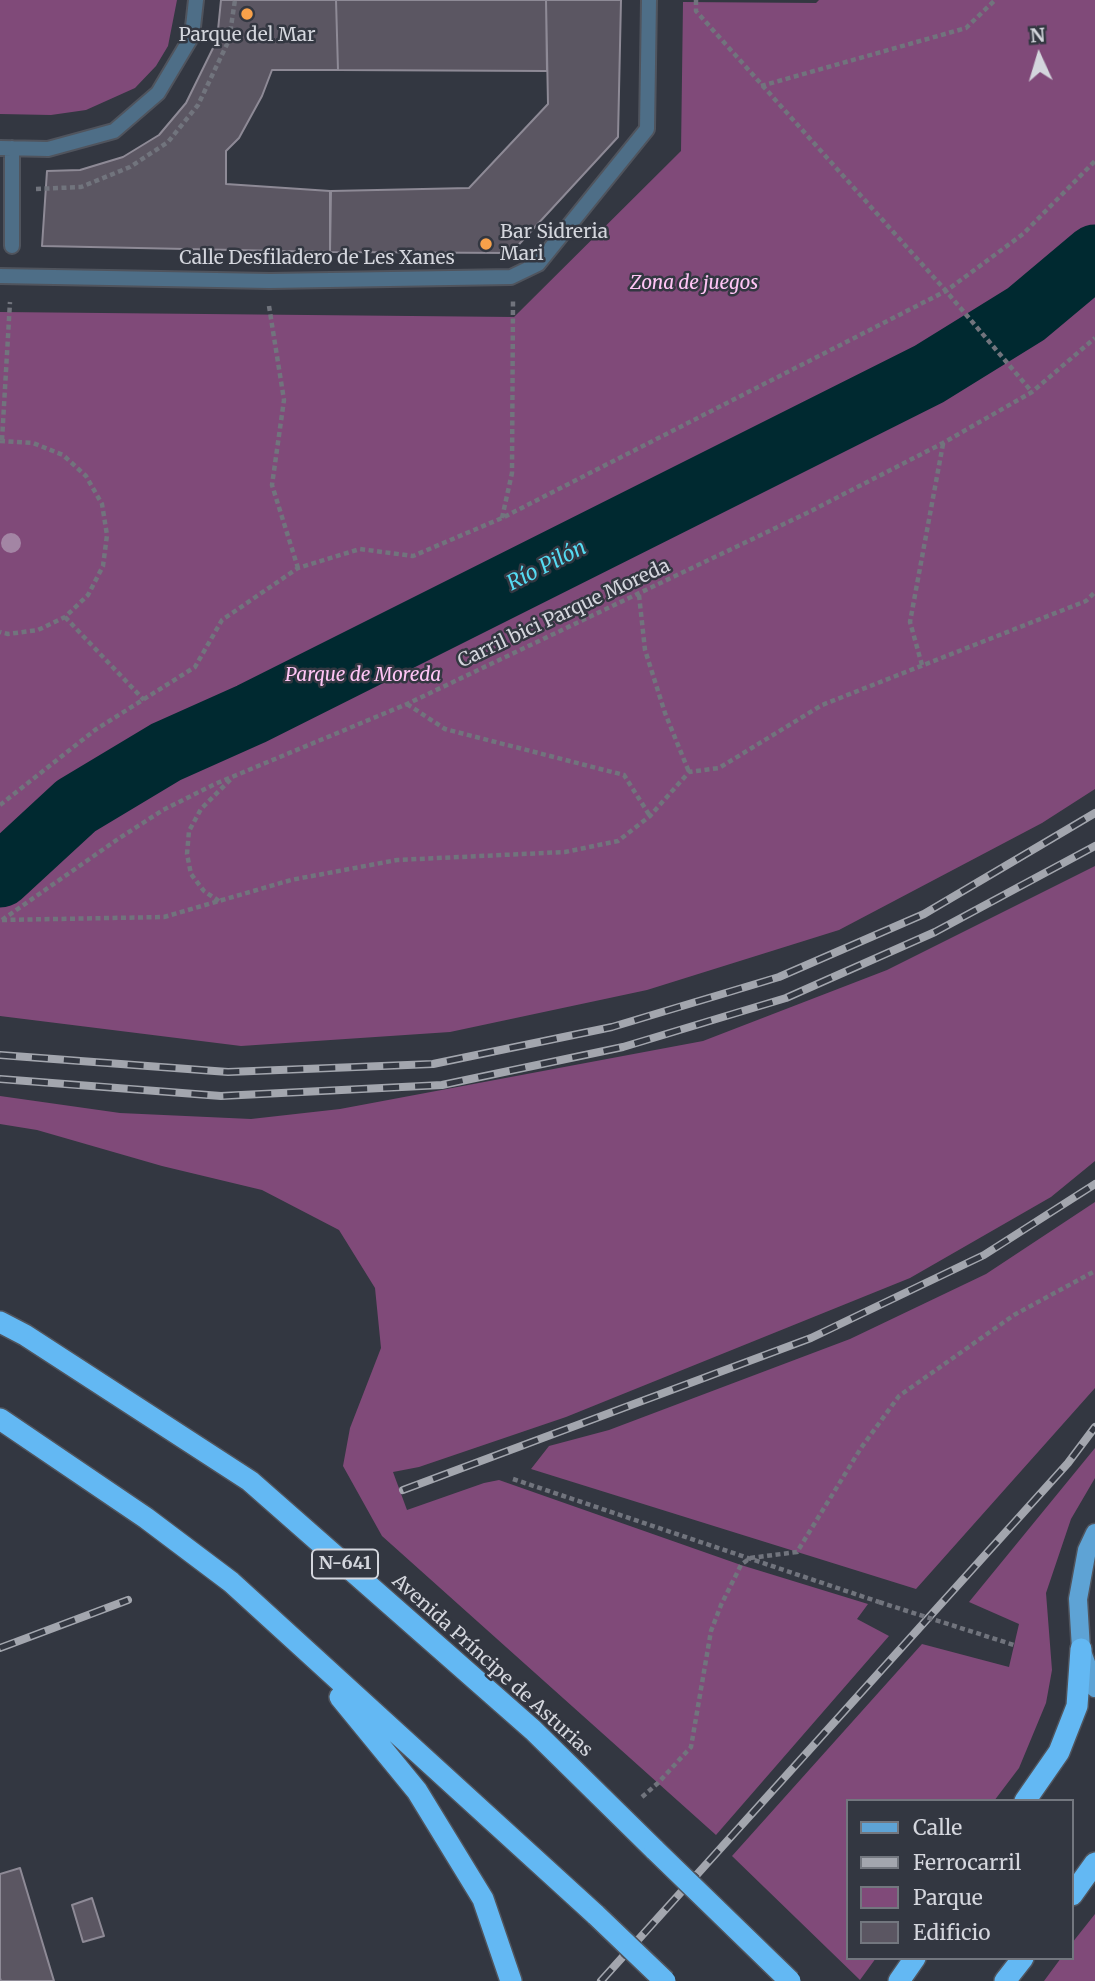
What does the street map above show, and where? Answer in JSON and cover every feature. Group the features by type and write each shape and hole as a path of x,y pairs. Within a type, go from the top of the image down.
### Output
{"highway":[{"name":"Avenida Príncipe de Asturias","path":"0,1322 25,1335 250,1481 533,1730 790,1981"},
{"path":"0,1419 146,1518 231,1582 596,1914 665,1981"},
{"path":"295,1641 417,1791 483,1899 511,1981"},
{"path":"1026,1799 1059,1752 1077,1706 1081,1649"},
{"path":"1074,1892 1095,1863"},
{"path":"899,1981 914,1960"},
{"path":"1005,1981 1021,1960"}],"main road":[{"path":"1095,1533 1087,1550 1078,1598 1081,1649 1095,1688"}],"street":[{"path":"12,246 6,148 48,149 114,131 158,93 192,36 197,0"},
{"name":"Calle Desfiladero de Les Xanes","path":"6,276 270,281 511,277 538,264 647,129 649,0"}],"path":[{"path":"696,0 696,11 946,290 1032,392"},
{"path":"761,86 966,28 995,0"},
{"path":"0,805 95,730 195,667 222,620 298,568 360,549 413,556 502,518 946,290 1023,234 1095,161"},
{"path":"0,632 8,634 37,630 65,617 88,594 103,566 107,535 102,504 86,476 63,455 33,443 1,440 6,276"},
{"path":"502,518 512,473 514,317 511,277"},
{"path":"269,304 284,400 272,485 298,568"},
{"name":"Carril bici Parque Moreda","path":"1,920 163,810 234,776 407,704 639,595 943,443 1032,392 1095,338"},
{"path":"922,665 910,622 943,443"},
{"path":"1,920 164,918 291,880 397,860 565,852 618,841 650,816 688,772 719,768 822,705 1086,601 1095,592"},
{"path":"639,595 645,650 688,772"},
{"path":"65,617 144,700"},
{"path":"407,704 445,729 624,775 650,816"},
{"path":"219,901 204,891 191,874 187,854 189,831 201,809 234,776"},
{"path":"620,1815 658,1783 691,1747 711,1631 741,1566 750,1558 797,1552 861,1448 899,1396 1014,1315 1095,1271"},
{"path":"513,1479 1014,1646"}],"green space":[{"path":"0,0 177,0 168,46 156,66 135,88 86,110 51,115 0,114"},
{"name":"Parque de Moreda","path":"819,0 1095,0 1095,789 1042,823 839,930 647,990 450,1032 241,1046 0,1016 0,312 514,317 681,151 683,2 816,3"},
{"path":"1095,866 1095,1161 1051,1197 910,1278 566,1417 419,1467 393,1472 407,1510 499,1480 741,1565 868,1604 857,1619 889,1636 716,1835 382,1536 343,1466 350,1428 381,1348 375,1288 339,1230 262,1190 162,1166 37,1130 0,1124 0,1096 120,1113 251,1119 340,1109 703,1041 887,970"},
{"path":"1095,1202 1095,1388 916,1589 531,1469 549,1446 609,1430 850,1339 986,1274"},
{"path":"1095,1448 1095,1478 1071,1519 1046,1593 1052,1670 1046,1703 1019,1768 996,1799 846,1799 846,1960 875,1960 860,1980 732,1856 922,1644 1009,1667 1019,1624 969,1602"},
{"path":"1095,1914 1095,1981 1044,1981 1060,1960 1074,1960 1074,1940"}],"building":[{"path":"221,0 336,0 338,70 272,70 262,96 239,138 226,151 226,184 330,191 330,252 42,246 47,171 80,170 123,157 159,135 186,103 217,40"},
{"path":"336,0 546,0 547,71 338,70"},
{"path":"546,0 621,0 618,137 511,253 330,252 331,191 469,188 548,104"},
{"path":"20,1868 54,1981 1,1981 0,1978 0,1874"},
{"path":"92,1898 104,1936 83,1942 72,1905"}],"waterway":[{"name":"Río Pilón","path":"0,876 76,806 166,752 251,714 929,374 1026,314 1095,256"}],"railway":[{"path":"0,1055 228,1072 433,1064 612,1027 779,977 924,914 1095,813"},
{"path":"0,1079 221,1096 442,1085 623,1047 786,998 935,932 1095,846"},
{"path":"403,1490 811,1338 984,1255 1095,1184"},
{"path":"601,1981 1068,1463 1095,1427"},
{"path":"0,1648 128,1600"}],"place":[{"name":"Parque del Mar","path":"247,14"},
{"name":"Bar Sidreria Mari","path":"486,244"}],"park label":[{"name":"Zona de juegos","path":"694,284"}]}
